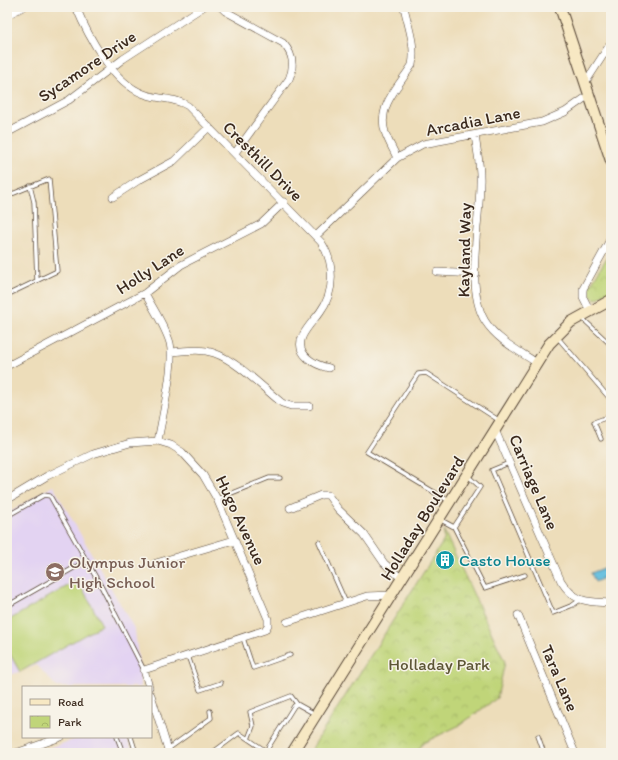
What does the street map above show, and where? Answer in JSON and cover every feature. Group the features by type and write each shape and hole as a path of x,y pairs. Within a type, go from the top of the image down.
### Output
{"street":[{"path":"7,15 23,7"},
{"name":"Cresthill Drive","path":"76,7 84,26 111,68 123,82 137,91 153,96 176,99 184,104 209,127 316,236 328,256 331,268 331,284 325,304 303,335 301,346 308,360 328,368"},
{"name":"Sycamore Drive","path":"7,133 69,100 111,68 203,7"},
{"path":"221,7 225,11 283,43 289,50 293,61 293,70 289,79 235,153"},
{"path":"398,158 385,132 384,114 386,105 412,65 412,42 404,7"},
{"path":"560,7 611,161"},
{"path":"585,83 611,43"},
{"name":"Arcadia Lane","path":"316,236 398,158 423,144 542,122 564,112 589,96"},
{"path":"112,197 174,161 209,127"},
{"name":"Kayland Way","path":"475,135 480,166 476,297 485,321 500,338 537,363"},
{"name":"Holly Lane","path":"7,366 145,294 185,263 261,224 284,202"},
{"path":"590,311 583,297 583,290 611,238"},
{"path":"437,272 476,274"},
{"path":"145,294 166,333 171,352 158,441"},
{"name":"Holladay Boulevard","path":"292,753 537,363 556,336 580,316 611,300"},
{"path":"171,352 190,350 213,353 224,358 282,403 291,406 309,406"},
{"name":"Carriage Lane","path":"498,425 509,462 560,581 569,592 580,600"},
{"name":"Hugo Avenue","path":"7,500 48,476 93,454 130,443 158,441 171,445 193,463 203,475 217,499 268,618 267,628 243,638"},
{"path":"290,508 321,494 328,495 338,509 364,534 384,562 402,580"},
{"path":"156,563 234,540"},
{"path":"287,622 367,596 392,595"},
{"path":"580,600 611,603"},
{"name":"Tara Lane","path":"518,615 575,753"},
{"path":"148,686 144,670 243,638"},
{"path":"152,706 169,751"},
{"path":"16,753 58,738"}],"lane":[{"path":"7,196 49,179 57,271 7,295"},
{"path":"30,186 34,202 37,281"},
{"path":"580,316 611,346"},
{"path":"556,336 611,400"},
{"path":"450,502 367,452 418,374 426,373 498,425"},
{"path":"601,439 594,422 611,416"},
{"path":"509,462 492,470 553,613 573,606 580,600"},
{"path":"454,528 480,487 467,475"},
{"path":"217,499 269,478 280,478"},
{"path":"7,516 44,495 50,496 102,588 144,670"},
{"path":"440,519 454,528 486,588 525,575"},
{"path":"319,542 346,603"},
{"path":"7,606 86,561"},
{"path":"243,638 253,668 290,655"},
{"path":"188,656 200,690 221,683"},
{"path":"248,739 253,726 250,712 291,696 297,704 316,715"},
{"path":"212,753 239,733 267,752 294,706 297,704"},
{"path":"169,751 211,718 210,711"},
{"path":"538,736 544,753"},
{"path":"117,738 123,753"},
{"path":"131,738 136,753"}],"shaded area":[{"name":"Olympus Junior High School","path":"53,486 135,630 141,686 56,686 37,665 8,676 7,514"},
{"path":"79,738 127,738 133,753 34,753"}],"green space":[{"path":"609,254 611,254 611,291 596,299 589,295 588,289"},
{"name":"Holladay Park","path":"444,531 505,662 497,698 460,725 423,743 416,753 309,753 444,540"},
{"path":"78,580 102,625 20,672 7,649 7,621"}],"water":[{"path":"609,566 611,575 595,582 591,573"}],"place":[{"name":"Casto House","path":"445,560"},
{"name":"Olympus Junior High School","path":"55,572"}]}
